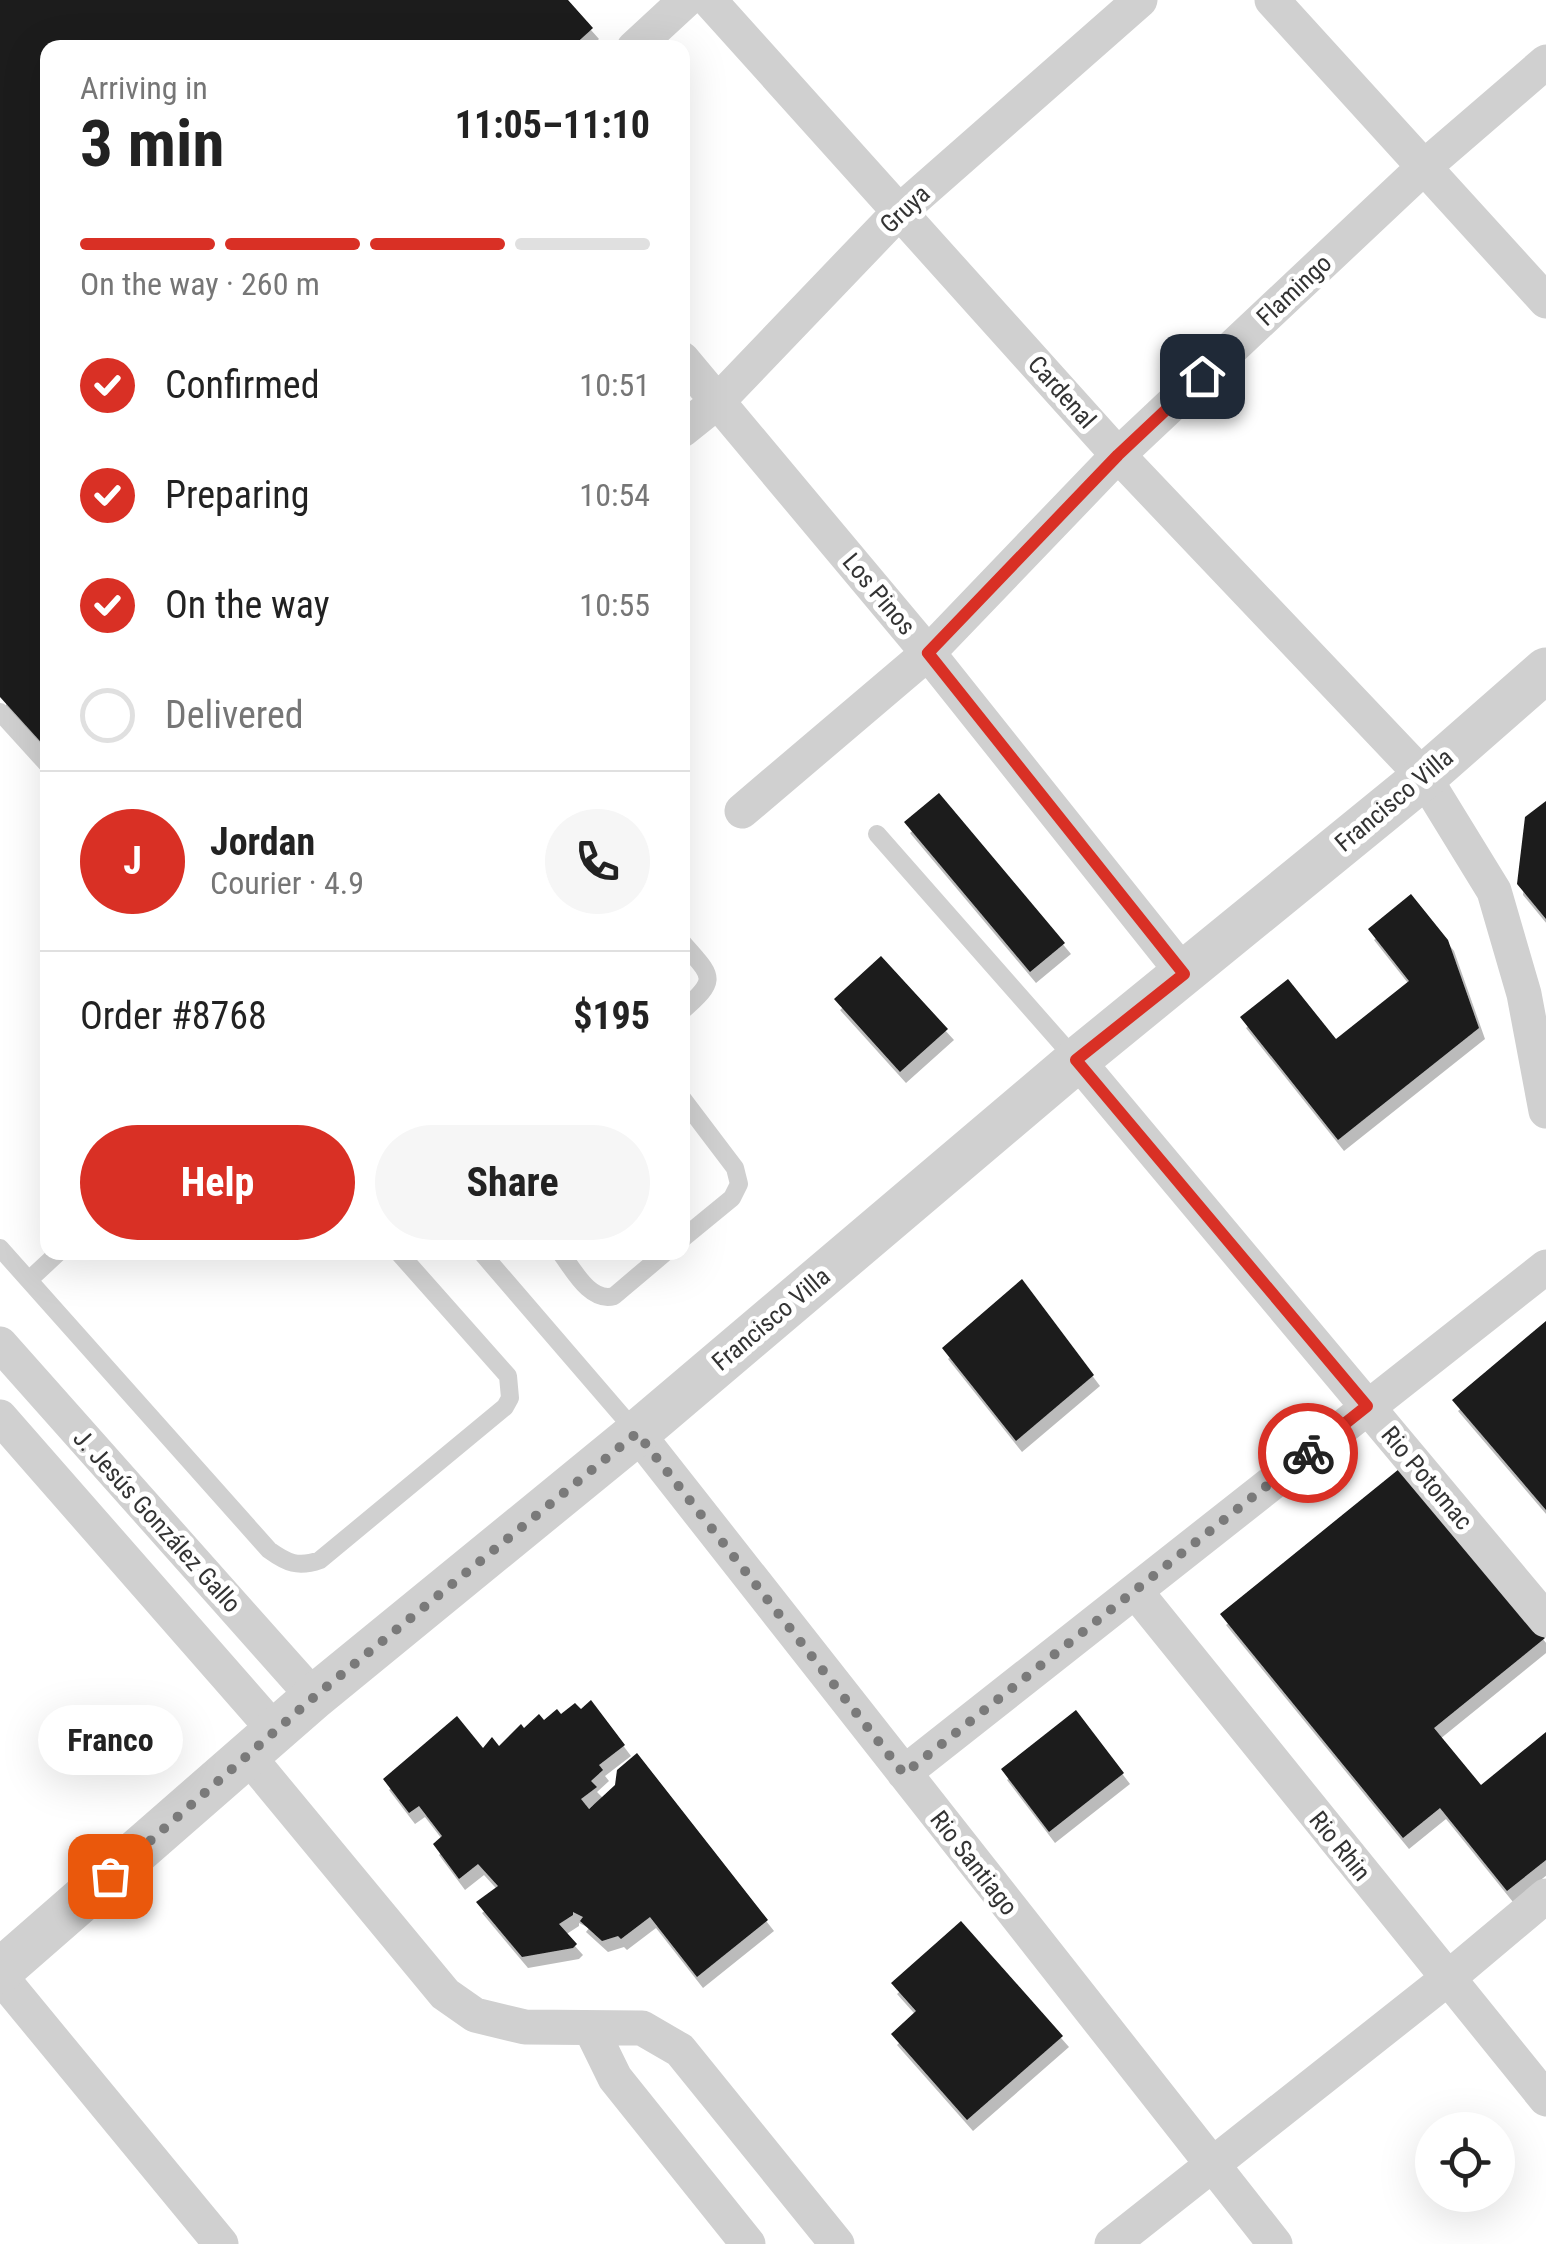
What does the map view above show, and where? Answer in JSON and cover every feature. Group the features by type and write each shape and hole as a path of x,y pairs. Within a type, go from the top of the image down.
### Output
{"street":[{"path":"643,40 686,0"},
{"name":"Cardenal","path":"708,0 1118,455 1424,776 1494,891 1524,994 1546,1111"},
{"name":"Gruya","path":"690,424 717,402 899,212 1140,0"},
{"path":"1272,0 1546,301"},
{"name":"Flamingo","path":"742,810 928,653 1118,455 1423,168 1546,62"},
{"name":"Los Pinos","path":"690,368 928,653 1184,974"},
{"name":"Francisco Villa","path":"0,1974 314,1697 637,1433 1076,1060 1424,776 1546,670"},
{"name":"Rio Potomac","path":"1076,1060 1546,1620"},
{"path":"904,1774 1546,1267"},
{"name":"J. Jesús González Gallo","path":"0,1344 314,1697"},
{"name":"J. Jesús González Gallo","path":"0,1417 262,1744 445,1994 475,2015 508,2023 525,2027 642,2028 680,2050 837,2244"},
{"name":"Rio Santiago","path":"637,1433 1274,2244"},
{"name":"Rio Rhin","path":"1136,1592 1546,2099"},
{"path":"1112,2244 1546,1896"},
{"path":"0,1974 221,2244"},
{"path":"591,2029 615,2078 748,2244"}],"lane":[{"path":"0,712 40,756"},
{"path":"877,834 1076,1060"},
{"path":"690,952 708,973 709,982 706,990 690,1003"},
{"path":"690,1109 734,1168 739,1184 732,1198 690,1232"},
{"path":"0,1248 269,1550 285,1562 304,1566 320,1560 510,1398 508,1376 405,1260"},
{"path":"29,1280 50,1260"},
{"path":"488,1260 637,1433"},
{"path":"567,1260 595,1295 604,1299 614,1296 657,1260"}],"building":[{"path":"0,0 568,0 593,28 580,40 40,40 40,741 0,697"},
{"path":"939,793 1065,943 1030,972 904,822"},
{"path":"1546,801 1546,919 1517,884 1525,817"},
{"path":"1411,894 1448,940 1479,1028 1338,1140 1240,1017 1288,979 1336,1039 1409,981 1368,929"},
{"path":"881,956 948,1029 900,1072 834,999"},
{"path":"1022,1279 1094,1375 1016,1441 942,1348"},
{"path":"1546,1321 1546,1510 1452,1400"},
{"path":"1404,1465 1545,1638 1434,1728 1481,1785 1546,1732 1546,1860 1507,1891 1440,1808 1403,1838 1220,1614"},
{"path":"591,1700 625,1745 599,1765 603,1770 591,1781 597,1787 581,1799 589,1809 615,1785 617,1770 637,1753 768,1920 697,1977 650,1917 621,1939 618,1936 602,1941 580,1921 583,1917 573,1912 559,1924 577,1944 573,1948 522,1957 476,1902 498,1886 478,1864 459,1879 433,1844 442,1836 419,1806 409,1813 383,1779 457,1716 483,1748 492,1737 499,1746 521,1724 524,1728 539,1714 544,1720 557,1709 561,1714 575,1703 581,1709"},
{"path":"1076,1710 1124,1773 1049,1832 1001,1769"},
{"path":"961,1921 1063,2036 967,2120 891,2034 916,2011 891,1983"}],"way so far":[{"path":"110,1876 314,1697 637,1433 904,1774 1308,1453"}],"place":[{"name":"Franco","path":"110,1876"}],"route":[{"path":"1202,376 1118,455 928,653 1184,974 1076,1060 1367,1406 1308,1453"}]}
